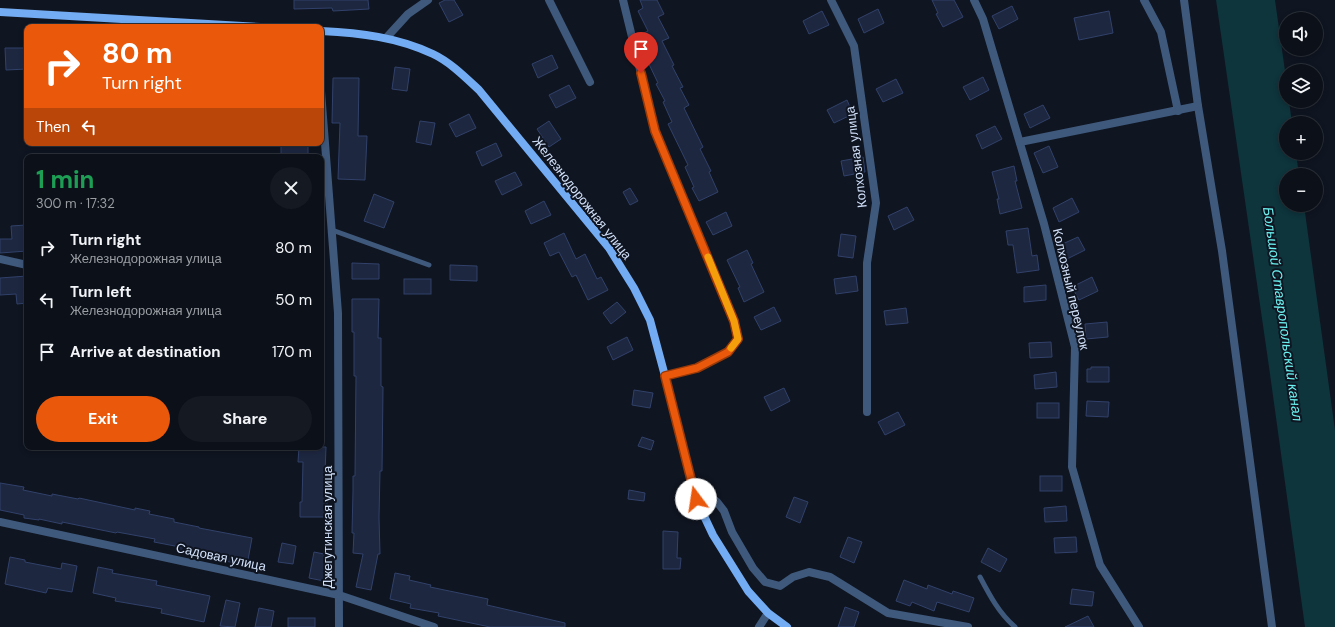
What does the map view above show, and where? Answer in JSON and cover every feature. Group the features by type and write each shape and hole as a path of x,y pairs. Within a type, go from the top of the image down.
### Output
{"main road":[{"path":"0,12 208,24"},
{"path":"324,31 387,37"},
{"name":"Железнодорожная улица","path":"387,37 433,54 456,69 479,90 609,248 634,288 650,320 696,499 712,535 748,591 768,613 787,627"}],"street":[{"path":"387,37 408,14 428,0"},
{"path":"549,0 590,82"},
{"path":"624,0 655,131 734,321 738,339 728,352 697,368 665,376"},
{"name":"Колхозная улица","path":"831,0 854,46 876,204 867,262 868,412"},
{"name":"Колхозный переулок","path":"974,0 984,19 1044,224 1075,347 1072,467 1100,564 1139,627"},
{"path":"1144,0 1161,32 1178,111"},
{"path":"1184,0 1198,106 1222,251 1272,627"},
{"path":"1020,142 1198,106"},
{"name":"Джегутинская улица","path":"324,129 338,313 339,627"},
{"path":"0,259 24,264"},
{"path":"696,499 709,497 717,502 724,511 732,532 750,562 765,582 780,586 793,577 809,572 823,575 830,577 888,613 968,627"},
{"name":"Садовая улица","path":"0,522 339,595 434,627"},
{"path":"759,627 768,613"}],"lane":[{"path":"332,230 429,266"},
{"path":"980,577 992,599 1005,618 1015,627"}],"water":[{"name":"Большой Ставропольский канал","path":"1216,0 1275,0 1279,28 1279,56 1283,56 1284,64 1279,64 1279,108 1290,108 1291,116 1279,116 1279,160 1297,160 1298,168 1279,168 1279,212 1305,212 1335,430 1335,627 1305,627"}],"building":[{"path":"294,0 368,0 369,9 333,11 332,8 294,9"},
{"path":"445,0 454,0 463,15 449,22 439,3"},
{"path":"640,0 657,0 664,14 658,17 669,38 662,41 674,65 672,66 683,87 680,88 689,105 684,108 703,147 700,149 711,171 709,172 718,192 699,201 692,188 694,187 685,167 688,165 668,124 672,122 663,102 665,101 656,84 658,83 648,62 654,59 642,34 648,31 638,11 643,8"},
{"path":"932,0 954,0 963,17 943,27 936,14 938,13"},
{"path":"1012,6 1018,19 999,29 992,16"},
{"path":"878,9 884,23 864,33 858,19"},
{"path":"822,11 829,25 809,34 803,21"},
{"path":"1109,11 1113,33 1079,40 1074,18"},
{"path":"5,48 24,48 24,69 6,70"},
{"path":"552,55 558,68 538,78 532,64"},
{"path":"395,67 410,69 407,91 392,89"},
{"path":"983,77 989,90 970,100 963,87"},
{"path":"333,78 359,78 358,136 367,136 365,180 338,179 340,123 332,123"},
{"path":"896,79 903,93 883,102 876,89"},
{"path":"569,85 576,98 556,108 549,95"},
{"path":"847,100 853,114 834,123 827,110"},
{"path":"1043,105 1050,118 1030,128 1024,114"},
{"path":"469,114 476,128 456,137 449,124"},
{"path":"420,121 435,123 431,145 416,142"},
{"path":"549,121 561,139 549,147 537,129"},
{"path":"995,126 1002,139 982,149 976,135"},
{"path":"496,143 502,156 482,166 476,152"},
{"path":"281,146 308,146 308,154 281,154"},
{"path":"1049,146 1058,167 1043,173 1034,153"},
{"path":"863,157 865,172 844,176 841,161"},
{"path":"1014,166 1017,181 1015,181 1022,208 1000,214 997,199 999,199 992,172"},
{"path":"515,172 522,185 502,195 495,181"},
{"path":"630,188 638,201 630,205 623,192"},
{"path":"374,194 394,202 384,228 364,221"},
{"path":"1072,198 1079,212 1059,222 1053,208"},
{"path":"544,201 551,215 531,224 525,211"},
{"path":"907,207 914,220 894,230 888,216"},
{"path":"726,212 732,226 713,235 706,222"},
{"path":"24,225 24,251 0,253 0,239 12,239 11,226"},
{"path":"1028,228 1032,256 1037,255 1039,270 1017,273 1013,245 1008,245 1006,231"},
{"path":"564,233 576,259 585,254 597,279 601,277 608,290 588,300 576,275 572,277 559,252 550,256 544,243"},
{"path":"841,234 856,236 853,258 838,256"},
{"path":"1078,237 1085,250 1065,260 1058,246"},
{"path":"747,250 753,263 751,264 764,292 744,302 738,288 740,287 727,260"},
{"path":"352,263 379,264 379,279 352,279"},
{"path":"450,265 477,266 477,281 450,280"},
{"path":"24,276 24,303 17,304 16,294 0,295 0,278"},
{"path":"856,276 858,291 836,294 834,279"},
{"path":"1092,277 1098,291 1079,300 1072,287"},
{"path":"404,279 431,279 431,294 404,294"},
{"path":"1046,285 1046,300 1024,302 1024,287"},
{"path":"352,299 379,299 378,338 381,338 381,386 383,387 382,471 380,471 379,518 380,554 378,554 371,590 356,587 363,554 353,553 354,533 352,533 353,476 355,476 356,376 354,376"},
{"path":"617,302 626,312 611,324 603,313"},
{"path":"774,307 781,321 761,330 754,317"},
{"path":"906,308 908,323 886,325 884,311"},
{"path":"1107,322 1108,337 1086,339 1085,324"},
{"path":"627,337 633,350 613,360 607,347"},
{"path":"1051,342 1052,357 1030,358 1029,343"},
{"path":"1091,367 1109,367 1109,382 1087,382 1087,369 1091,369"},
{"path":"1056,372 1057,387 1035,389 1034,375"},
{"path":"784,388 790,401 771,411 764,397"},
{"path":"634,390 653,393 650,408 632,405"},
{"path":"1087,401 1109,402 1108,417 1086,416"},
{"path":"1037,403 1059,403 1059,418 1037,418"},
{"path":"898,412 905,425 885,435 878,422"},
{"path":"642,437 654,441 651,450 638,446"},
{"path":"324,447 326,447 325,474 330,474 330,489 327,489 327,517 300,517 303,462 298,462 299,450 324,450"},
{"path":"1040,476 1062,476 1062,491 1040,491"},
{"path":"0,483 24,487 23,490 52,496 52,494 79,498 135,510 135,508 150,511 149,514 174,519 174,522 252,538 247,565 179,551 180,547 154,542 155,539 62,522 62,524 39,519 24,518 24,515 0,510"},
{"path":"629,490 645,493 644,501 628,499"},
{"path":"794,497 808,502 800,523 786,517"},
{"path":"1066,506 1067,521 1045,522 1044,508"},
{"path":"663,531 678,532 677,558 681,558 680,569 663,569"},
{"path":"848,537 862,542 854,563 840,557"},
{"path":"1076,537 1077,552 1055,553 1054,538"},
{"path":"282,543 296,546 293,564 278,562"},
{"path":"988,548 1007,559 1000,572 981,562"},
{"path":"314,552 329,555 324,581 309,578"},
{"path":"10,557 25,560 25,562 61,569 62,563 77,566 72,592 48,588 46,593 5,584"},
{"path":"98,567 113,570 112,573 157,581 156,585 210,596 204,622 161,613 162,609 115,601 116,598 93,593"},
{"path":"395,573 410,576 409,580 431,585 430,587 488,599 487,605 565,623 565,627 490,627 438,616 439,613 410,608 411,604 390,599"},
{"path":"904,580 927,589 928,585 952,594 953,591 974,598 969,612 937,602 934,611 912,602 910,606 896,601"},
{"path":"1072,589 1094,592 1092,606 1070,604"},
{"path":"226,600 240,603 235,627 220,626"},
{"path":"845,607 859,612 854,627 838,627"},
{"path":"259,608 274,611 271,627 255,627"},
{"path":"1088,616 1094,627 1065,627"},
{"path":"288,618 315,618 315,627 288,627"}],"slow traffic":[{"path":"708,257 734,321 738,339 731,348"}],"route":[{"path":"641,73 655,131 734,321 738,339 728,352 697,368 665,376 696,499"}]}
